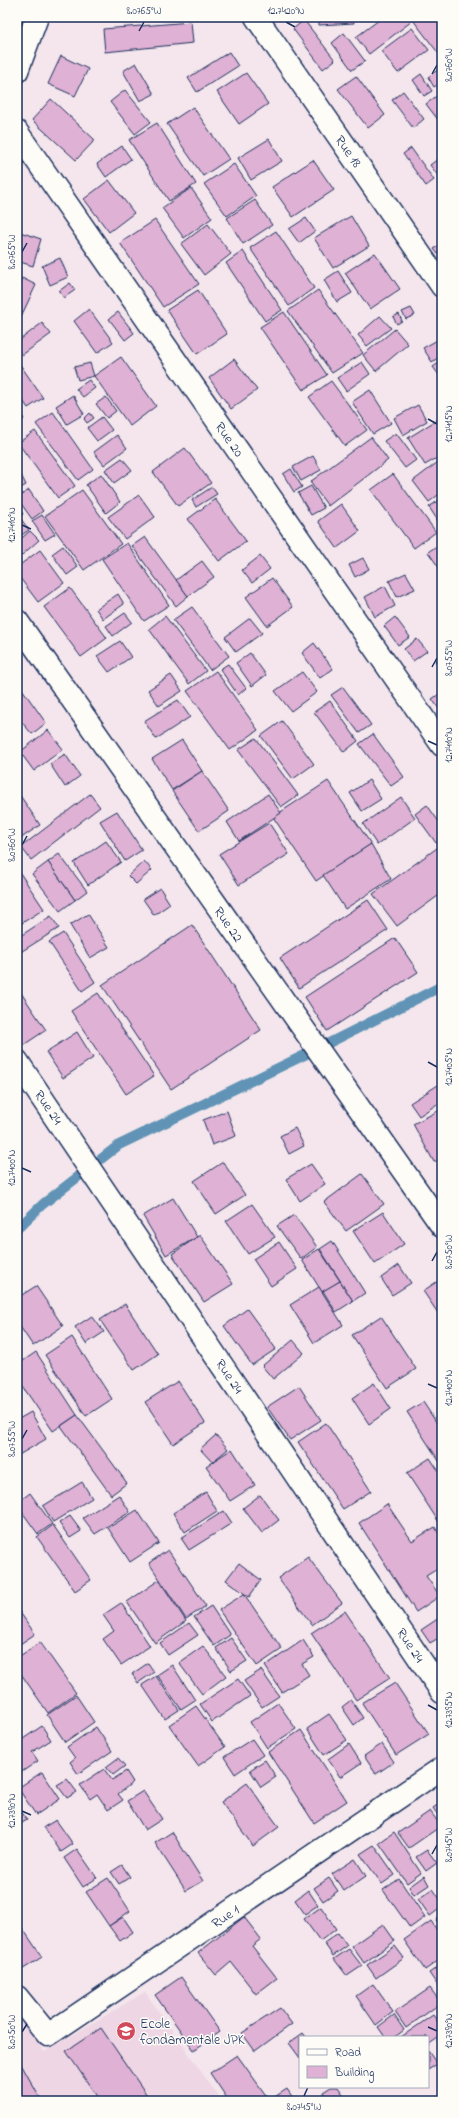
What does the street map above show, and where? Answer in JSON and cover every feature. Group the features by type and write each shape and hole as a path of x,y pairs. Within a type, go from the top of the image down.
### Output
{"street":[{"name":"Rue 18","path":"256,17 442,286"},
{"path":"17,71 42,18"},
{"name":"Rue 20","path":"17,132 442,745"},
{"name":"Rue 22","path":"17,621 442,1226"},
{"name":"Rue 24","path":"17,1061 442,1692"},
{"name":"Rue 1","path":"17,1997 48,2036 442,1768"}],"shaded area":[{"name":"Ecole fondamentale JPK","path":"145,1992 222,2101 17,2101 17,2010 44,2052"}],"building":[{"path":"319,17 353,17 354,23 319,25"},
{"path":"383,17 409,17 412,21 369,54 356,37"},
{"path":"417,17 442,17 442,58 413,20"},
{"path":"304,20 335,60 323,69 293,29"},
{"path":"191,22 193,43 105,52 103,29"},
{"path":"412,28 429,50 398,73 381,51"},
{"path":"344,33 365,61 352,70 332,43"},
{"path":"229,52 238,66 197,92 188,78"},
{"path":"61,56 88,69 75,96 48,84"},
{"path":"136,63 154,94 140,101 123,71"},
{"path":"439,69 442,74 442,82 434,87 428,77"},
{"path":"246,73 268,104 239,124 217,92"},
{"path":"421,74 432,91 424,96 413,80"},
{"path":"356,76 385,115 368,128 338,89"},
{"path":"125,90 151,122 135,134 110,102"},
{"path":"403,91 424,119 413,128 392,100"},
{"path":"442,92 442,125 426,104"},
{"path":"51,99 95,140 76,160 32,120"},
{"path":"193,107 229,159 203,176 167,124"},
{"path":"157,123 196,184 169,201 129,140"},
{"path":"269,139 282,161 251,180 238,158"},
{"path":"122,146 131,159 106,177 97,164"},
{"path":"411,148 434,180 426,186 403,154"},
{"path":"442,156 442,181 430,165"},
{"path":"313,160 334,190 293,217 272,187"},
{"path":"234,164 256,196 227,216 204,184"},
{"path":"109,180 134,213 109,232 84,199"},
{"path":"191,188 212,218 184,238 162,208"},
{"path":"255,200 272,225 243,244 227,218"},
{"path":"351,216 369,246 333,268 314,238"},
{"path":"306,218 315,231 299,243 289,229"},
{"path":"155,220 199,284 163,307 120,243"},
{"path":"208,224 231,254 204,275 181,244"},
{"path":"17,231 41,239 33,266 17,261"},
{"path":"276,231 314,288 289,306 250,248"},
{"path":"442,243 442,259 434,249"},
{"path":"243,251 282,310 265,321 226,263"},
{"path":"375,253 400,289 370,309 345,273"},
{"path":"60,258 68,277 50,285 42,266"},
{"path":"338,271 352,293 337,302 324,280"},
{"path":"22,278 36,285 17,325 17,290"},
{"path":"70,283 75,290 64,298 59,291"},
{"path":"198,290 227,334 197,354 167,310"},
{"path":"318,290 363,353 332,373 288,311"},
{"path":"411,308 415,315 406,319 402,312"},
{"path":"89,309 113,342 97,353 74,321"},
{"path":"118,312 134,333 125,340 109,319"},
{"path":"284,312 327,375 303,390 260,327"},
{"path":"399,314 402,321 397,324 393,317"},
{"path":"380,316 391,328 367,346 358,335"},
{"path":"42,323 51,334 22,355 17,349 17,342"},
{"path":"395,329 408,344 376,371 363,355"},
{"path":"441,338 442,355 432,362 423,348"},
{"path":"121,357 156,406 130,426 94,376"},
{"path":"234,359 257,390 231,409 209,378"},
{"path":"17,360 43,398 28,408 17,392"},
{"path":"442,361 442,379 433,367"},
{"path":"362,362 370,374 346,391 337,378"},
{"path":"90,363 94,376 78,380 74,367"},
{"path":"89,380 95,388 83,397 76,389"},
{"path":"331,381 367,430 345,446 309,397"},
{"path":"370,390 391,423 373,434 352,402"},
{"path":"73,395 84,414 67,424 56,406"},
{"path":"106,397 116,411 107,418 96,404"},
{"path":"418,405 427,421 403,435 394,418"},
{"path":"17,409 24,419 17,424"},
{"path":"53,412 93,469 78,480 36,424"},
{"path":"90,413 94,418 87,423 84,419"},
{"path":"102,417 112,430 97,441 87,428"},
{"path":"440,418 442,421 442,455 425,465 408,438"},
{"path":"35,431 75,486 58,498 18,443"},
{"path":"396,433 416,460 405,468 384,441"},
{"path":"117,435 127,448 104,465 94,452"},
{"path":"371,437 388,460 328,506 310,482"},
{"path":"185,448 211,483 178,506 153,472"},
{"path":"313,456 321,470 301,481 293,467"},
{"path":"122,458 132,470 114,483 105,470"},
{"path":"442,459 442,492 429,502 413,481"},
{"path":"291,469 302,487 294,492 283,474"},
{"path":"19,471 26,485 17,490 17,472"},
{"path":"101,474 120,502 106,513 86,485"},
{"path":"393,474 436,532 414,548 371,490"},
{"path":"311,486 324,508 311,515 298,493"},
{"path":"212,487 217,494 196,507 192,500"},
{"path":"29,490 43,511 32,519 17,498"},
{"path":"82,490 121,544 84,570 45,516"},
{"path":"139,495 155,517 125,539 108,517"},
{"path":"442,498 442,523 440,524 429,507"},
{"path":"215,499 246,541 219,561 188,519"},
{"path":"341,504 360,531 337,548 318,521"},
{"path":"17,505 23,514 17,518"},
{"path":"42,515 55,534 45,540 32,521"},
{"path":"21,519 29,530 17,538 17,522"},
{"path":"30,531 39,540 21,556 17,552 17,542"},
{"path":"145,537 188,596 176,606 132,546"},
{"path":"442,542 442,572 428,552"},
{"path":"127,543 169,605 144,621 102,559"},
{"path":"63,546 78,567 67,575 52,554"},
{"path":"40,550 64,583 38,602 17,574 17,567"},
{"path":"260,556 270,569 252,583 242,570"},
{"path":"363,558 369,569 355,577 349,565"},
{"path":"202,561 214,577 188,596 176,580"},
{"path":"406,573 415,589 397,597 389,581"},
{"path":"272,578 293,607 267,626 246,597"},
{"path":"385,586 395,606 375,617 365,597"},
{"path":"70,588 107,638 81,657 44,607"},
{"path":"118,594 124,604 103,619 96,609"},
{"path":"192,607 229,656 210,670 173,620"},
{"path":"125,613 132,622 113,636 106,626"},
{"path":"165,616 206,671 189,684 149,629"},
{"path":"395,617 410,637 398,645 384,626"},
{"path":"250,618 262,633 236,652 225,637"},
{"path":"417,639 427,651 413,661 404,649"},
{"path":"120,641 131,657 109,672 97,656"},
{"path":"314,643 333,669 320,678 302,653"},
{"path":"250,653 266,675 252,686 236,663"},
{"path":"442,656 442,670 435,661"},
{"path":"228,664 246,688 238,695 220,669"},
{"path":"216,671 258,730 230,750 187,691"},
{"path":"302,672 317,692 291,711 275,691"},
{"path":"171,675 182,691 159,706 148,690"},
{"path":"20,686 46,723 32,734 19,719 17,722 17,691"},
{"path":"343,687 371,725 359,733 331,695"},
{"path":"442,692 442,713 432,699"},
{"path":"178,700 190,717 156,739 144,721"},
{"path":"330,701 358,741 344,752 314,712"},
{"path":"282,721 314,764 293,779 261,736"},
{"path":"48,730 63,749 34,771 20,752"},
{"path":"373,734 404,777 391,786 359,744"},
{"path":"256,738 298,795 281,807 238,750"},
{"path":"182,740 202,771 172,790 152,759"},
{"path":"65,754 80,776 65,787 50,764"},
{"path":"202,771 229,811 199,831 172,791"},
{"path":"369,780 381,799 362,811 350,793"},
{"path":"328,781 371,844 316,881 273,817"},
{"path":"17,791 40,825 17,841"},
{"path":"90,794 100,807 31,860 21,847"},
{"path":"268,794 281,813 239,841 227,822"},
{"path":"401,797 415,818 377,845 363,824"},
{"path":"427,805 442,826 442,839 436,843 415,814"},
{"path":"117,811 142,850 125,861 100,821"},
{"path":"269,823 289,854 239,885 219,854"},
{"path":"106,841 121,862 88,885 74,863"},
{"path":"371,844 391,879 345,909 323,875"},
{"path":"437,848 442,855 442,893 397,926 373,894"},
{"path":"59,854 87,891 75,900 48,862"},
{"path":"144,861 152,870 136,884 128,876"},
{"path":"48,862 75,900 60,911 32,874"},
{"path":"18,870 44,909 19,925 17,922"},
{"path":"160,888 170,904 154,915 143,899"},
{"path":"368,900 388,930 299,988 280,958"},
{"path":"88,914 109,947 90,958 70,925"},
{"path":"51,916 59,928 19,953 17,950 17,938"},
{"path":"192,925 261,1030 171,1089 102,985"},
{"path":"63,933 95,982 82,991 49,942"},
{"path":"395,938 418,972 327,1031 305,997"},
{"path":"17,987 46,1030 19,1048 17,1045"},
{"path":"98,993 154,1076 126,1094 71,1011"},
{"path":"77,1032 93,1058 63,1078 46,1052"},
{"path":"438,1085 442,1090 442,1101 419,1116 410,1103"},
{"path":"440,1110 442,1113 442,1158 434,1162 413,1124"},
{"path":"227,1111 236,1136 212,1145 203,1120"},
{"path":"295,1128 304,1146 289,1154 280,1136"},
{"path":"223,1162 245,1195 216,1214 194,1181"},
{"path":"311,1164 325,1184 300,1201 286,1179"},
{"path":"362,1174 384,1204 346,1231 324,1202"},
{"path":"173,1198 197,1237 166,1255 143,1216"},
{"path":"252,1204 275,1237 248,1254 226,1221"},
{"path":"383,1212 404,1244 375,1264 353,1231"},
{"path":"294,1215 317,1247 301,1259 277,1226"},
{"path":"200,1235 233,1284 204,1302 172,1254"},
{"path":"332,1241 365,1293 353,1301 320,1249"},
{"path":"279,1242 297,1269 271,1286 253,1259"},
{"path":"319,1249 340,1281 322,1292 302,1260"},
{"path":"399,1265 411,1283 392,1295 381,1278"},
{"path":"441,1279 442,1281 442,1319 423,1291"},
{"path":"340,1281 353,1301 336,1312 323,1291"},
{"path":"36,1286 63,1326 33,1346 17,1322 17,1298"},
{"path":"319,1287 343,1325 314,1343 290,1305"},
{"path":"125,1304 158,1354 134,1370 100,1320"},
{"path":"247,1309 276,1349 252,1365 224,1326"},
{"path":"92,1316 104,1332 86,1344 75,1327"},
{"path":"381,1316 416,1369 387,1388 352,1335"},
{"path":"72,1337 112,1399 86,1416 45,1355"},
{"path":"293,1340 304,1353 273,1379 262,1366"},
{"path":"36,1352 77,1415 53,1431 17,1378 17,1365"},
{"path":"178,1381 205,1423 173,1444 145,1402"},
{"path":"374,1383 391,1409 369,1424 352,1398"},
{"path":"299,1386 321,1420 290,1440 267,1407"},
{"path":"423,1402 442,1431 442,1460 439,1461 407,1412"},
{"path":"31,1412 46,1439 17,1456 17,1420"},
{"path":"77,1415 127,1483 111,1495 61,1426"},
{"path":"326,1423 371,1491 343,1509 298,1442"},
{"path":"216,1435 228,1449 212,1462 200,1449"},
{"path":"232,1449 255,1485 230,1501 206,1466"},
{"path":"430,1458 442,1476 442,1527 407,1473"},
{"path":"82,1482 92,1498 53,1522 43,1506"},
{"path":"206,1492 217,1511 185,1532 173,1513"},
{"path":"30,1493 52,1524 38,1534 17,1505 17,1503"},
{"path":"119,1495 130,1512 95,1534 83,1518"},
{"path":"260,1495 279,1520 262,1533 243,1508"},
{"path":"387,1504 412,1541 435,1527 442,1539 442,1566 426,1576 440,1596 416,1612 359,1523"},
{"path":"137,1510 159,1543 130,1562 108,1528"},
{"path":"224,1511 232,1523 189,1550 181,1538"},
{"path":"70,1516 81,1531 70,1538 59,1523"},
{"path":"53,1525 91,1580 75,1591 37,1537"},
{"path":"168,1550 206,1606 186,1619 149,1563"},
{"path":"308,1557 342,1603 312,1625 278,1578"},
{"path":"239,1563 261,1580 249,1597 226,1580"},
{"path":"159,1580 186,1621 155,1643 127,1602"},
{"path":"244,1594 282,1649 257,1666 219,1610"},
{"path":"121,1603 150,1646 121,1665 103,1639 114,1631 103,1615"},
{"path":"211,1606 230,1635 214,1646 194,1617"},
{"path":"17,1608 35,1634 17,1646"},
{"path":"345,1611 390,1678 356,1700 311,1633"},
{"path":"442,1616 442,1636 430,1643 421,1630"},
{"path":"189,1623 198,1635 168,1655 160,1643"},
{"path":"231,1638 247,1661 231,1671 216,1648"},
{"path":"303,1640 314,1657 302,1664 309,1675 282,1692 265,1666"},
{"path":"40,1642 76,1693 48,1713 17,1668 17,1658"},
{"path":"203,1646 226,1676 202,1694 179,1663"},
{"path":"148,1663 154,1672 138,1683 132,1674"},
{"path":"172,1665 195,1700 181,1709 157,1675"},
{"path":"261,1670 279,1696 262,1707 244,1681"},
{"path":"156,1676 179,1710 165,1719 142,1685"},
{"path":"238,1679 250,1696 212,1722 200,1704"},
{"path":"395,1683 429,1734 396,1755 362,1703"},
{"path":"76,1695 94,1722 65,1742 47,1715"},
{"path":"351,1700 363,1718 354,1725 342,1707"},
{"path":"278,1703 296,1729 267,1748 250,1722"},
{"path":"196,1706 225,1747 198,1766 169,1725"},
{"path":"329,1714 347,1740 324,1755 307,1729"},
{"path":"42,1726 51,1740 32,1752 38,1761 17,1775 17,1743"},
{"path":"96,1727 112,1751 78,1774 70,1762 75,1758 67,1747"},
{"path":"301,1730 347,1801 314,1823 268,1752"},
{"path":"252,1739 263,1755 235,1774 224,1757"},
{"path":"349,1744 361,1763 340,1777 328,1759"},
{"path":"382,1744 394,1762 376,1774 364,1756"},
{"path":"118,1758 125,1766 113,1775 106,1767"},
{"path":"265,1760 276,1777 261,1787 250,1770"},
{"path":"104,1769 112,1780 126,1771 133,1782 118,1794 123,1800 108,1810 97,1794 90,1799 80,1785"},
{"path":"42,1772 60,1799 36,1815 18,1788"},
{"path":"67,1779 77,1792 67,1798 57,1785"},
{"path":"247,1783 279,1827 253,1846 221,1802"},
{"path":"143,1791 162,1819 145,1830 127,1801"},
{"path":"442,1802 442,1821 433,1808"},
{"path":"17,1805 27,1820 17,1826"},
{"path":"430,1811 441,1826 409,1848 398,1833"},
{"path":"56,1820 73,1844 61,1852 44,1827"},
{"path":"172,1832 203,1881 186,1891 155,1843"},
{"path":"394,1832 421,1873 407,1883 379,1843"},
{"path":"374,1845 395,1875 382,1884 360,1854"},
{"path":"77,1849 97,1878 83,1887 64,1858"},
{"path":"427,1850 437,1863 426,1871 416,1857"},
{"path":"355,1859 366,1876 344,1891 332,1874"},
{"path":"122,1865 130,1877 119,1884 111,1872"},
{"path":"424,1876 429,1885 414,1895 409,1887"},
{"path":"108,1878 130,1911 109,1926 86,1892"},
{"path":"329,1878 338,1891 323,1901 314,1888"},
{"path":"399,1879 425,1917 410,1928 383,1890"},
{"path":"433,1889 442,1902 442,1907 430,1916 418,1899"},
{"path":"308,1890 318,1905 305,1914 295,1900"},
{"path":"321,1907 336,1929 320,1941 304,1919"},
{"path":"442,1915 442,1928 436,1920"},
{"path":"123,1917 133,1932 120,1941 109,1926"},
{"path":"244,1917 261,1939 252,1946 277,1978 256,1994 231,1962 216,1975 198,1953"},
{"path":"17,1920 42,1957 17,1973"},
{"path":"431,1921 442,1938 442,1958 425,1970 404,1940"},
{"path":"383,1924 395,1941 364,1963 352,1946"},
{"path":"338,1933 347,1946 333,1956 324,1943"},
{"path":"395,1946 404,1958 376,1978 367,1965"},
{"path":"349,1949 362,1966 347,1976 334,1959"},
{"path":"442,1964 442,1992 429,1973"},
{"path":"181,1977 220,2032 194,2050 155,1995"},
{"path":"373,1984 393,2012 376,2025 356,1996"},
{"path":"430,1988 441,2003 406,2028 395,2012"},
{"path":"280,2008 292,2024 255,2051 242,2033"},
{"path":"394,2015 404,2030 396,2036 384,2036 378,2027"},
{"path":"433,2015 442,2028 442,2035 429,2044 429,2036 402,2036"},
{"path":"101,2028 151,2101 100,2101 66,2051"},
{"path":"303,2033 305,2036 299,2036 299,2057 289,2043"},
{"path":"429,2052 437,2064 429,2069"},
{"path":"237,2055 270,2101 229,2101 210,2073"},
{"path":"17,2057 41,2100 17,2101"},
{"path":"329,2088 339,2088 348,2101 329,2101 323,2092"},
{"path":"287,2089 295,2101 275,2101 273,2098"}],"waterway":[{"path":"17,1229 43,1204 119,1145 317,1049 442,986"}],"place":[{"name":"Ecole fondamentale JPK","path":"126,2031"}]}
